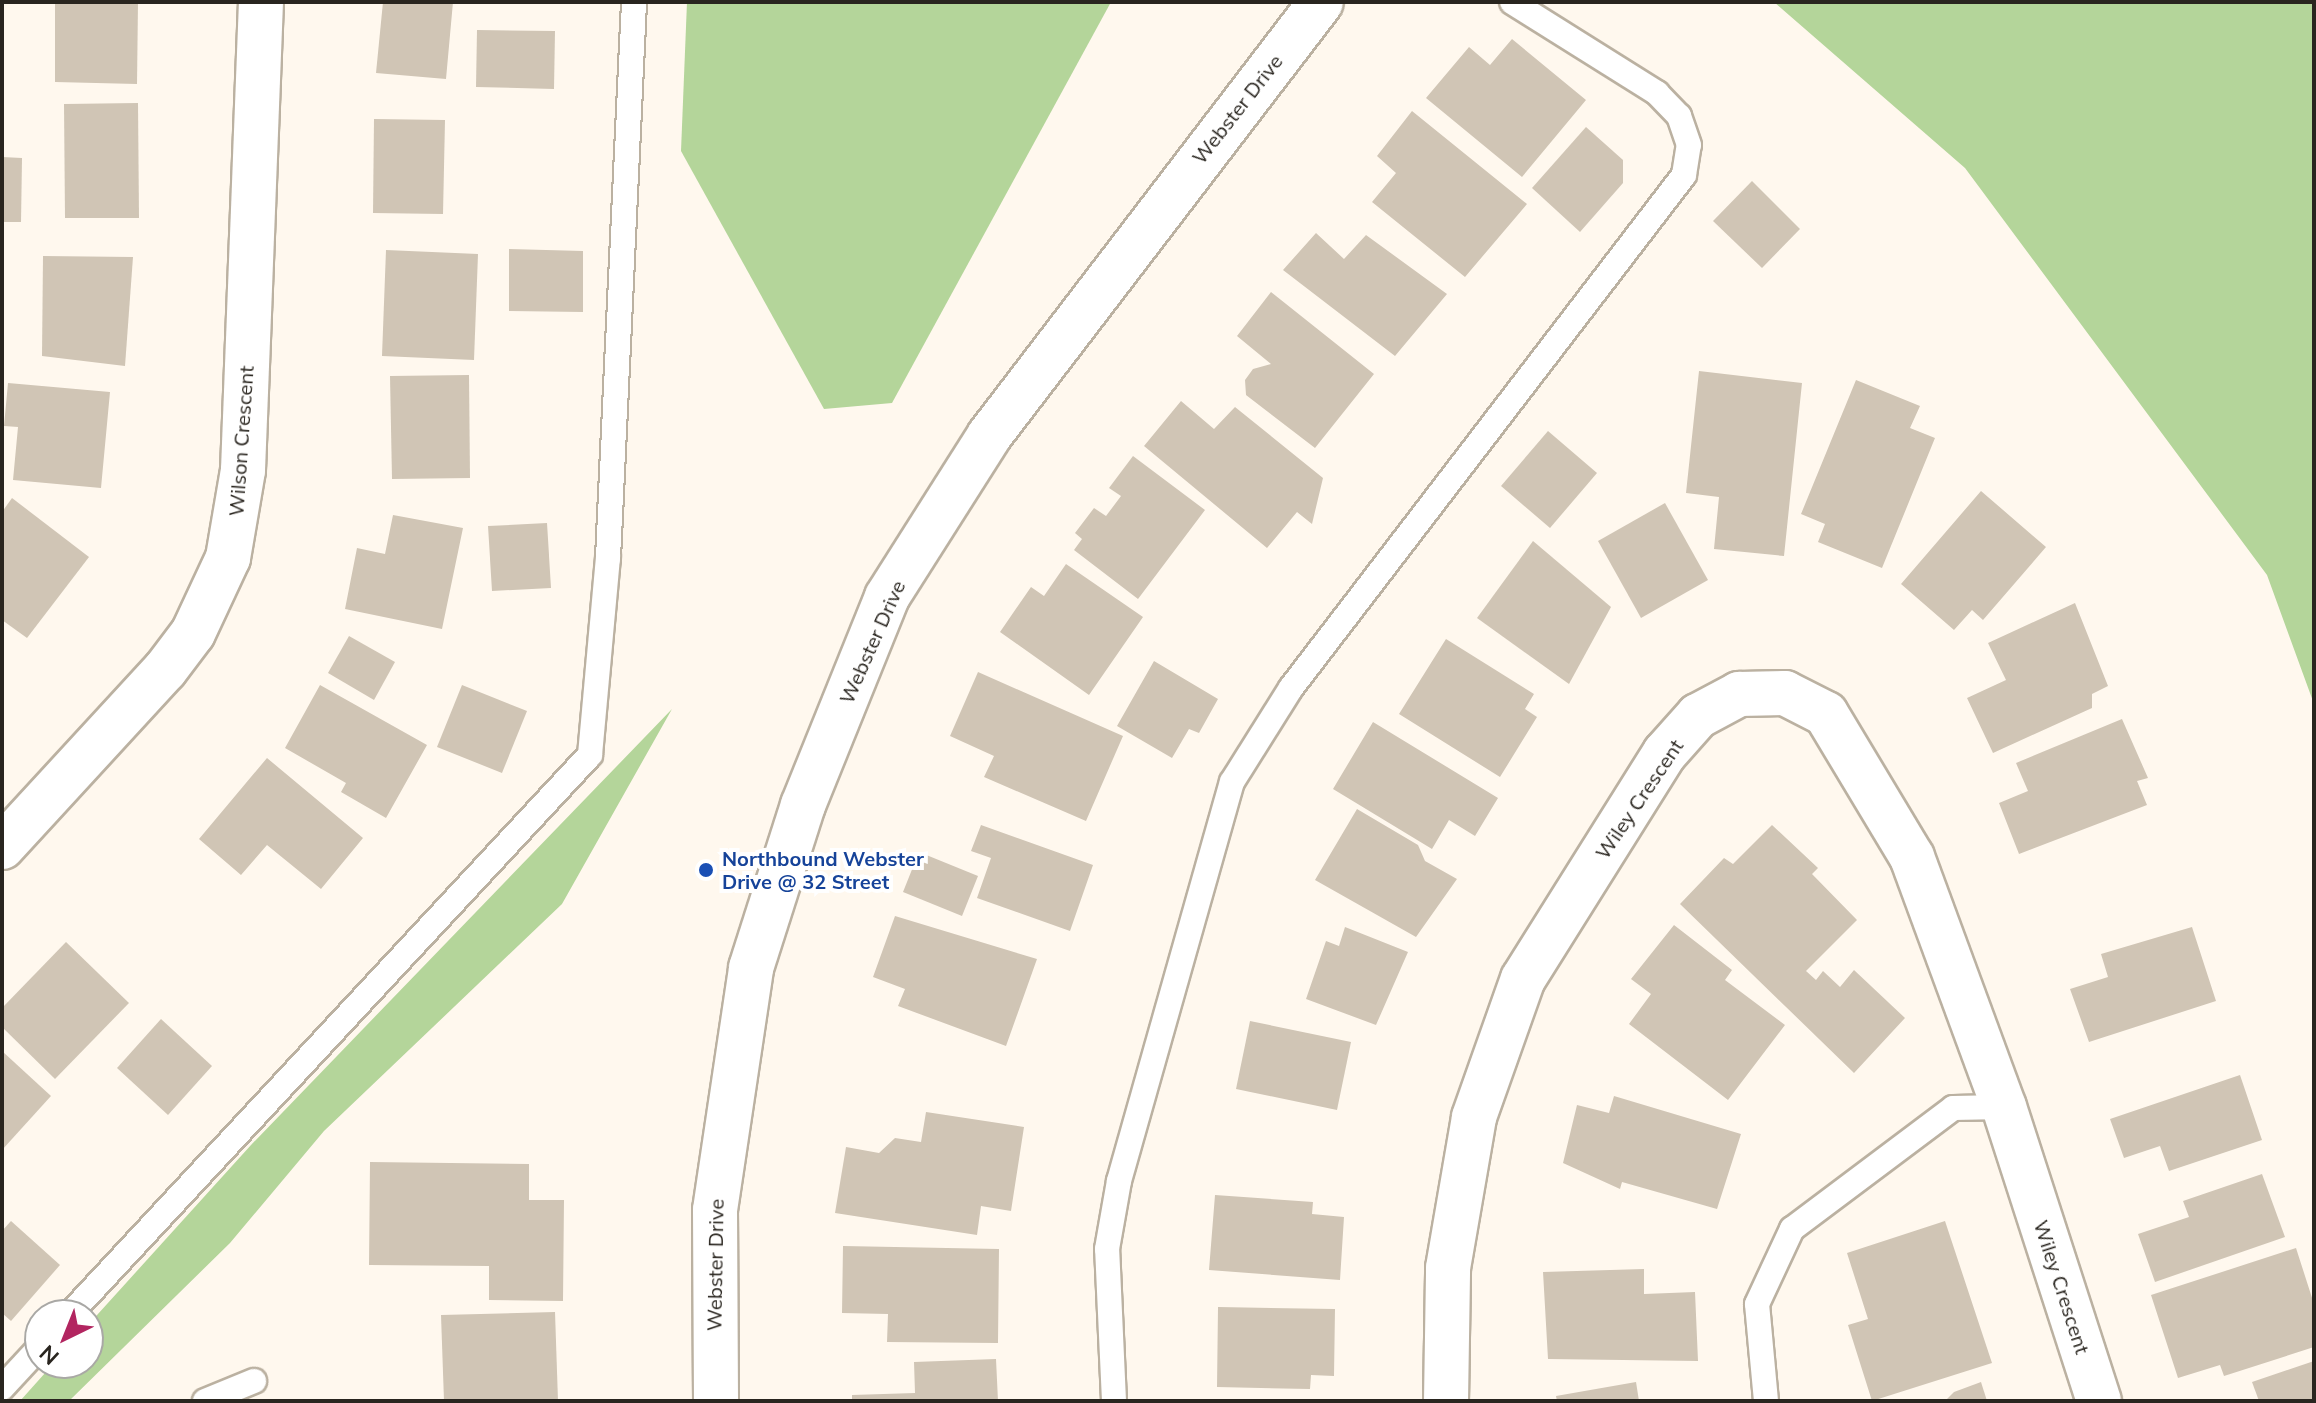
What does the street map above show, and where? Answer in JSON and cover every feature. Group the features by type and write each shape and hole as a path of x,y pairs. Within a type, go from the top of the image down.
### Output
{"street":[{"name":"Wilson Crescent","path":"2,847 165,670 193,633 228,558 243,470 261,2"},
{"name":"Webster Drive","path":"716,1401 715,1210 751,968 803,805 887,597 989,436 1321,2"},
{"name":"Wiley Crescent","path":"1446,1401 1448,1268 1474,1117 1523,979 1665,753 1698,716 1739,694 1785,693 1826,714 1912,857 2004,1107 2099,1401"}],"lane":[{"path":"84,1299 590,755 608,558 634,2"},
{"path":"1114,1401 1107,1249 1112,1222 1232,782 1291,688 1684,175 1689,145 1679,116 1657,93 1512,2"},
{"path":"1766,1401 1757,1304 1792,1229 1953,1108 2004,1107"},
{"path":"2,1388 24,1364"},
{"path":"205,1401 254,1381"}],"green space":[{"path":"687,2 1111,2 892,403 824,409 681,151"},
{"path":"1774,2 2314,2 2314,704 2267,575 1965,168"},
{"path":"672,709 562,904 324,1131 230,1243 104,1367 104,1307 251,1145"},
{"path":"40,1379 91,1379 69,1401 20,1401"}],"building":[{"path":"55,2 138,2 137,84 55,82"},
{"path":"383,2 453,2 446,79 376,73"},
{"path":"477,30 555,31 554,89 476,87"},
{"path":"1512,39 1586,100 1522,177 1426,98 1469,47 1490,65"},
{"path":"138,103 139,218 65,218 64,104"},
{"path":"1412,111 1527,204 1465,277 1372,202 1396,173 1377,156"},
{"path":"374,119 445,120 443,214 373,213"},
{"path":"1586,127 1623,160 1623,183 1580,232 1532,188"},
{"path":"2,157 22,158 21,222 2,222"},
{"path":"1752,181 1800,229 1762,268 1713,221"},
{"path":"1316,233 1344,259 1366,235 1447,294 1395,356 1283,270"},
{"path":"509,249 583,251 583,312 509,311"},
{"path":"386,250 478,254 474,360 382,356"},
{"path":"43,256 133,257 125,366 42,356"},
{"path":"1271,292 1374,374 1315,448 1246,395 1245,380 1253,369 1271,364 1237,336"},
{"path":"1699,371 1802,383 1784,556 1714,549 1719,497 1686,493"},
{"path":"469,375 470,478 392,479 390,376"},
{"path":"1856,380 1920,406 1910,428 1935,438 1882,568 1818,542 1825,524 1801,514"},
{"path":"8,383 110,392 101,488 13,480 18,427 4,426"},
{"path":"1181,401 1214,429 1235,407 1323,478 1312,524 1297,512 1267,548 1144,446"},
{"path":"1548,431 1597,473 1550,528 1501,486"},
{"path":"1133,456 1205,510 1138,599 1074,550 1082,539 1075,533 1094,508 1106,516 1121,496 1109,488"},
{"path":"1981,491 2046,547 1983,620 1972,610 1954,630 1901,584"},
{"path":"12,498 89,557 27,638 2,620 2,512"},
{"path":"1665,503 1708,580 1641,618 1598,541"},
{"path":"393,515 463,528 442,629 345,609 357,548 385,554"},
{"path":"547,523 551,588 492,591 488,526"},
{"path":"1533,541 1611,607 1569,684 1477,618"},
{"path":"1066,564 1143,617 1089,695 1000,632 1031,587 1044,596"},
{"path":"2075,603 2108,686 2092,694 2092,708 1993,753 1967,698 2006,680 1988,643"},
{"path":"349,636 395,662 374,700 328,673"},
{"path":"1446,639 1534,694 1525,709 1537,717 1500,777 1399,714"},
{"path":"1154,661 1218,699 1199,733 1189,729 1172,758 1117,726"},
{"path":"978,672 1123,736 1086,821 984,777 994,756 950,736"},
{"path":"320,685 427,745 386,818 341,792 346,783 285,748"},
{"path":"462,685 527,711 502,773 437,747"},
{"path":"2122,719 2148,778 2137,781 2147,805 2019,854 1999,803 2028,791 2016,763"},
{"path":"1373,722 1498,798 1475,836 1449,820 1432,849 1333,789"},
{"path":"267,758 363,838 321,889 267,845 241,875 199,839"},
{"path":"1357,809 1418,845 1425,861 1457,879 1416,937 1315,880"},
{"path":"981,825 1093,865 1070,931 977,898 991,858 971,851"},
{"path":"1772,825 1818,868 1812,874 1857,920 1806,971 1816,980 1823,971 1840,987 1854,970 1905,1018 1854,1073 1680,904 1724,858 1733,864"},
{"path":"919,852 978,876 962,916 903,892"},
{"path":"895,916 1037,959 1006,1046 898,1006 905,989 873,977"},
{"path":"1674,925 1732,970 1725,980 1785,1025 1728,1100 1629,1024 1651,994 1631,979"},
{"path":"1345,927 1408,952 1376,1025 1306,999 1326,941 1339,946"},
{"path":"2192,927 2216,1001 2089,1042 2070,989 2108,977 2101,954"},
{"path":"66,942 129,1003 55,1079 2,1027 2,1008"},
{"path":"161,1019 212,1066 168,1115 117,1068"},
{"path":"1250,1021 1351,1042 1337,1110 1236,1089"},
{"path":"2,1051 51,1096 2,1150"},
{"path":"2240,1075 2262,1140 2169,1171 2160,1146 2124,1158 2110,1119"},
{"path":"1614,1096 1741,1134 1717,1209 1622,1182 1620,1189 1563,1163 1577,1105 1609,1113"},
{"path":"926,1112 1024,1127 1011,1211 981,1206 977,1235 835,1213 846,1147 879,1153 895,1138 921,1142"},
{"path":"370,1162 529,1164 529,1200 564,1200 563,1301 489,1300 489,1266 369,1265"},
{"path":"2262,1174 2285,1237 2155,1282 2138,1234 2189,1217 2183,1201"},
{"path":"1215,1195 1313,1202 1312,1214 1344,1217 1340,1280 1209,1270"},
{"path":"11,1221 60,1265 30,1299 24,1299 24,1306 11,1321 2,1313 2,1231"},
{"path":"1945,1221 1992,1363 1872,1401 1848,1325 1868,1319 1847,1253"},
{"path":"843,1246 999,1249 998,1343 887,1342 888,1314 842,1313"},
{"path":"2296,1248 2314,1304 2314,1347 2224,1376 2220,1365 2178,1378 2151,1295"},
{"path":"1644,1269 1644,1294 1695,1292 1698,1361 1548,1359 1543,1272"},
{"path":"1218,1307 1335,1309 1334,1376 1311,1375 1310,1389 1217,1387"},
{"path":"555,1312 558,1401 444,1401 441,1315"},
{"path":"996,1359 998,1401 852,1401 852,1395 915,1393 914,1362"},
{"path":"2314,1361 2314,1401 2259,1401 2252,1382"},
{"path":"1636,1382 1639,1401 1557,1401 1556,1396"},
{"path":"1981,1382 1987,1401 1945,1401 1954,1392"}],"place":[{"name":"Northbound Webster Drive @ 32 Street","path":"706,870"}]}
